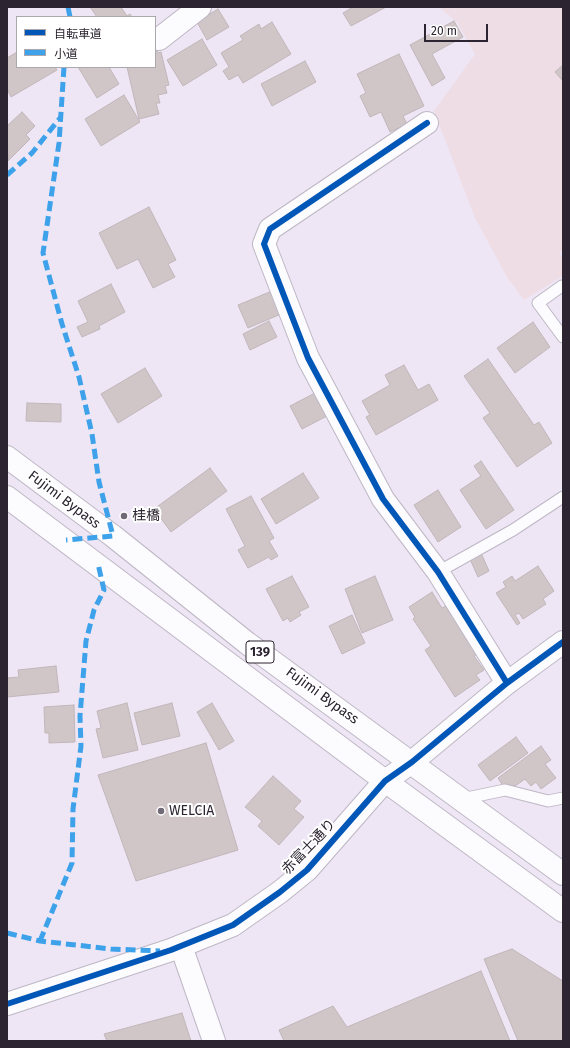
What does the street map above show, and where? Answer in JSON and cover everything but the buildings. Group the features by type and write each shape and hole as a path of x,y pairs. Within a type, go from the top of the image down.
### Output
{"main road":[{"path":"159,39 200,7"},
{"path":"427,123 270,229 264,244 312,365 383,498 438,572 507,682"},
{"name":"Fujimi Bypass","path":"7,457 113,536 247,643 412,762 563,874"},
{"name":"Fujimi Bypass","path":"7,497 385,781 563,911"},
{"name":"赤富士通り","path":"7,1004 181,946 234,925 308,870 385,781 412,762 507,682 563,642"},
{"path":"181,946 214,1041"}],"lane":[{"path":"562,286 538,302 563,338"},
{"path":"438,572 513,530 563,497"},
{"path":"462,799 505,790 548,801 563,798"}],"shaded area":[{"path":"439,7 563,7 563,250 559,252 563,259 563,276 524,300 507,277 475,218 434,111 475,54 457,22"}],"marked path":[{"path":"68,7 70,16"},
{"path":"64,68 59,143 43,253 62,324 79,377 92,434 99,482 113,536 66,540"},
{"path":"7,175 32,153 60,118"},
{"path":"40,941 72,863 73,809 81,746 80,716 86,641 94,610 104,590 98,564"},
{"path":"7,933 40,941 111,949 160,951"}],"cycle path":[{"path":"427,123 270,229 264,244 308,358 383,499 438,572 507,683"},
{"path":"7,1004 171,950 233,925 280,892 307,870 385,781 412,762 507,683 563,642"}],"place":[{"name":"桂橋","path":"124,516"},
{"name":"WELCIA","path":"161,811"}]}
